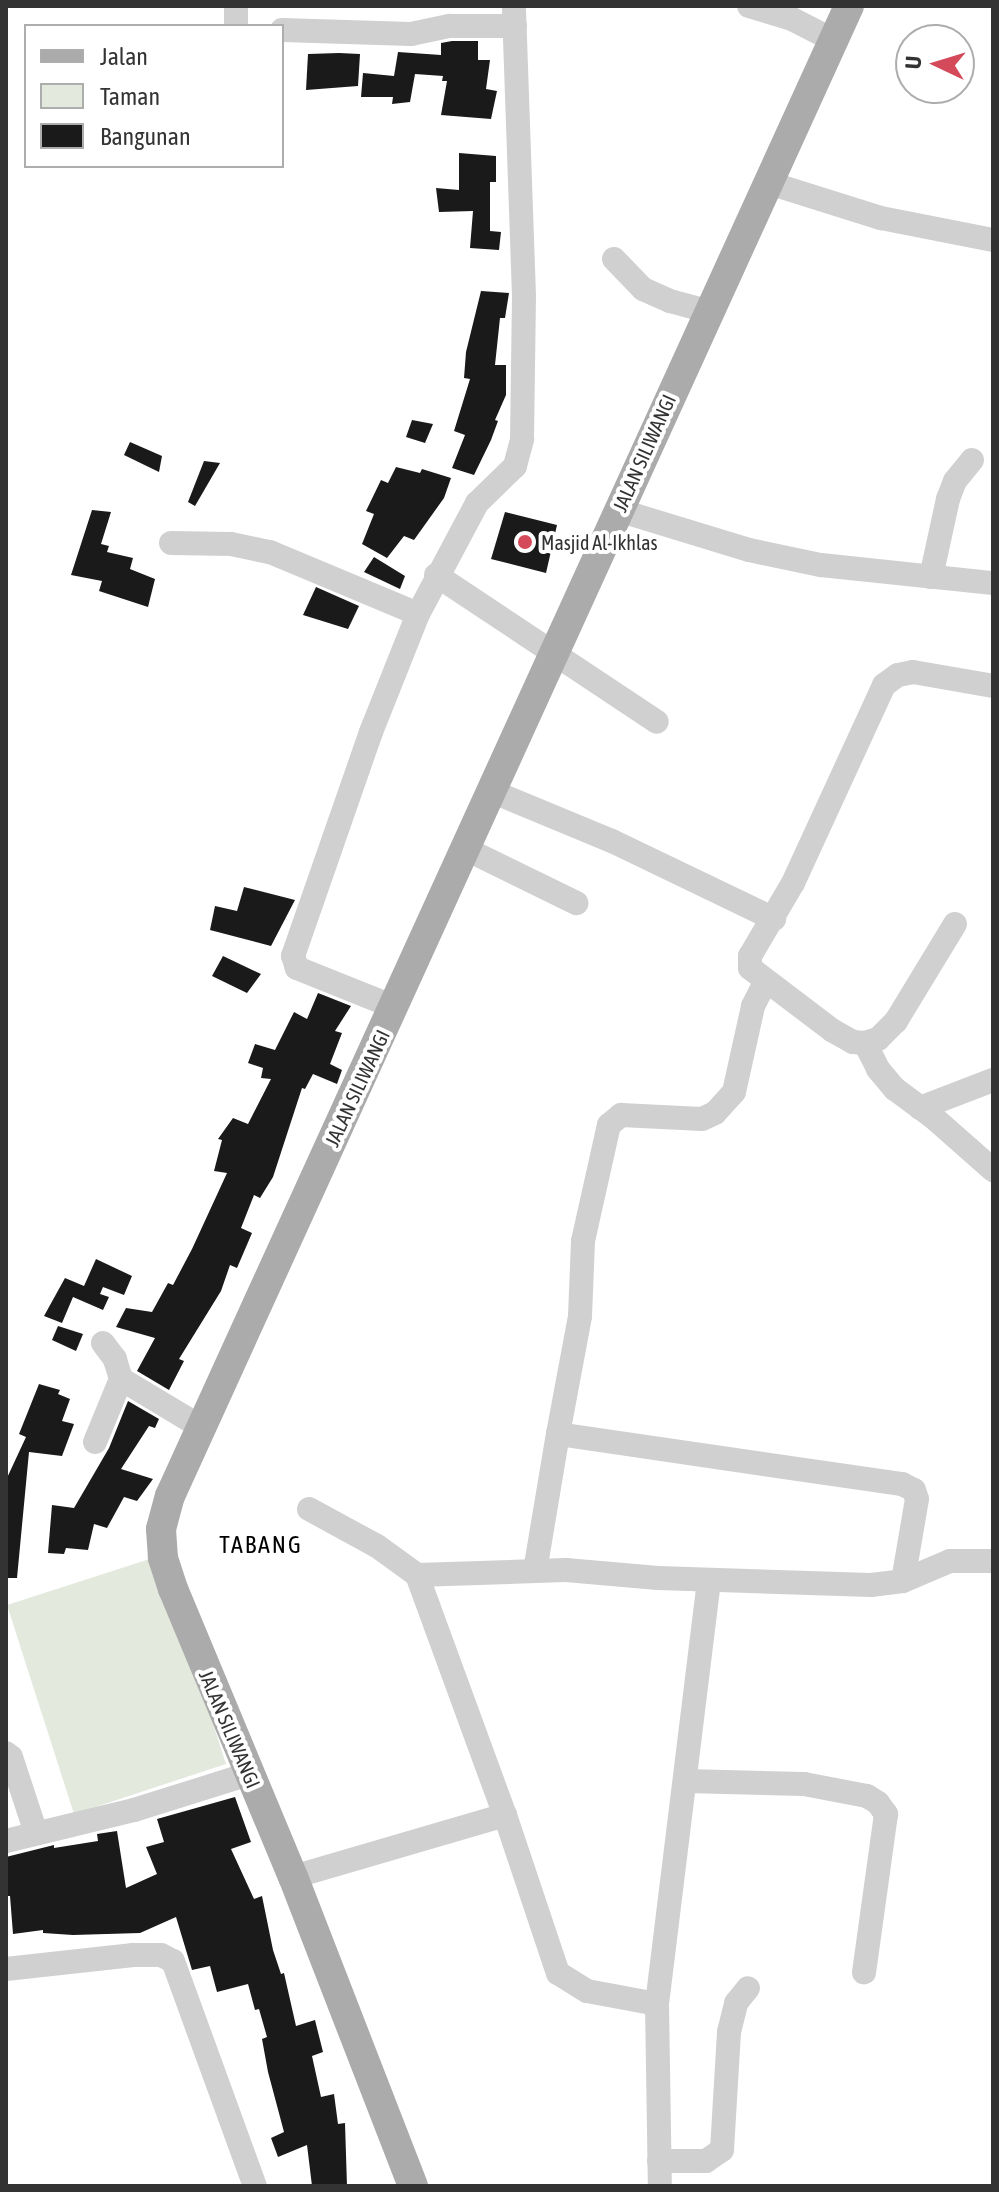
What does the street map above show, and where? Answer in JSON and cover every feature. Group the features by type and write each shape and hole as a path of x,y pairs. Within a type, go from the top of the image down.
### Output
{"main road":[{"name":"JALAN SILIWANGI","path":"413,2186 293,1877 173,1589 163,1558 161,1529 170,1496 201,1427 466,849 766,182 849,6"}],"street":[{"path":"749,6 792,19 833,40"},
{"path":"284,30 411,34 514,16 524,296 522,439 515,466 477,503 436,575 418,614 371,732 293,956 297,968 394,1007"},
{"path":"766,182 881,218 993,240"},
{"path":"614,259 643,289 670,301 708,311"},
{"path":"931,577 948,499 955,481 972,460"},
{"path":"618,510 749,550 821,565 993,583"},
{"path":"171,543 231,544 270,552 418,614"},
{"path":"436,575 657,722"},
{"path":"955,924 896,1021 878,1039 865,1043 853,1042 833,1031 750,968 750,956 774,919 884,685 905,672 924,672 993,686"},
{"path":"491,791 612,841 774,919"},
{"path":"466,849 576,903"},
{"path":"535,1571 580,1316 583,1241 609,1125 621,1115 702,1119 715,1113 734,1092 753,1006 765,982"},
{"path":"865,1043 878,1069 895,1089 993,1170"},
{"path":"920,1108 993,1080"},
{"path":"95,1442 121,1379 115,1359 103,1343"},
{"path":"121,1379 201,1427"},
{"path":"558,1434 902,1484 914,1490 917,1499 903,1581"},
{"path":"309,1509 377,1546 417,1575 505,1815 558,1973 587,1991 657,2004"},
{"path":"417,1575 535,1571 871,1585 903,1581 950,1561 993,1561"},
{"path":"660,2186 657,2004 709,1580"},
{"path":"6,1753 11,1757 36,1833"},
{"path":"6,1841 134,1810 249,1774"},
{"path":"686,1781 804,1784 867,1796 878,1803 886,1814 864,1972"},
{"path":"293,1877 505,1815"},
{"path":"6,1969 133,1955 153,1954 169,1959 182,1979 255,2186"},
{"path":"659,2161 706,2161 722,2150 729,2032 736,2003 748,1988"}],"green space":[{"path":"159,1556 226,1764 74,1814 7,1605"}],"building":[{"path":"478,41 478,60 490,60 486,89 497,91 491,119 441,115 447,81 442,81 443,76 415,74 410,102 392,104 393,97 361,97 363,73 394,76 398,52 441,55 441,43"},
{"path":"308,54 360,54 358,86 306,90"},
{"path":"459,153 496,156 496,182 490,182 490,231 501,232 499,250 470,248 473,211 439,212 436,188 459,190"},
{"path":"481,291 509,293 505,318 500,318 495,365 506,365 506,395 495,420 498,421 491,440 474,475 452,468 465,435 454,431 470,379 464,378 466,352"},
{"path":"412,420 433,424 425,443 406,437"},
{"path":"130,442 162,456 159,472 124,455"},
{"path":"204,461 220,463 195,506 188,502"},
{"path":"396,467 420,473 422,469 451,478 444,498 414,540 404,536 387,558 362,544 374,514 366,511 381,480 388,483"},
{"path":"92,510 111,512 101,544 109,546 107,552 133,558 130,569 155,579 148,607 99,591 102,581 71,575"},
{"name":"Masjid Al-Ikhlas","path":"505,512 557,525 546,573 491,559"},
{"path":"374,557 405,576 400,589 364,572"},
{"path":"316,587 359,606 348,629 303,615"},
{"path":"244,887 295,900 271,946 210,930 215,906 237,911"},
{"path":"223,956 261,974 247,993 212,976"},
{"path":"318,993 351,1006 335,1031 342,1033 330,1064 342,1070 337,1084 313,1074 305,1089 302,1088 273,1177 260,1198 254,1195 241,1228 252,1233 237,1268 230,1265 221,1291 179,1359 184,1361 169,1390 137,1371 155,1338 116,1327 126,1308 152,1312 168,1283 173,1285 192,1249 227,1173 214,1171 222,1140 218,1139 233,1118 248,1124 271,1079 261,1078 263,1068 248,1063 255,1044 275,1050 294,1012 307,1019"},
{"path":"96,1259 132,1276 124,1295 103,1287 100,1294 109,1297 103,1310 73,1297 62,1323 44,1316 65,1278 84,1286"},
{"path":"58,1326 83,1334 76,1351 52,1340"},
{"path":"39,1384 60,1390 58,1394 70,1399 62,1421 74,1424 62,1456 29,1452 17,1578 6,1578 6,1480 26,1437 19,1434"},
{"path":"128,1401 159,1419 155,1428 149,1426 121,1469 153,1479 137,1501 124,1497 107,1528 94,1524 88,1550 66,1548 64,1554 48,1553 52,1505 74,1508 109,1448"},
{"path":"235,1797 251,1842 231,1849 254,1899 262,1896 273,1950 281,1974 284,1973 296,2026 315,2020 323,2052 312,2056 321,2097 334,2094 338,2124 345,2123 347,2186 312,2186 307,2145 278,2157 271,2138 284,2132 268,2072 262,2039 267,2037 259,2009 255,2010 248,1984 217,1992 210,1966 192,1970 176,1917 140,1933 73,1935 43,1933 43,1930 13,1934 10,1896 6,1896 6,1857 54,1845 54,1848 98,1841 97,1834 117,1831 126,1888 157,1874 146,1847 164,1842 157,1819"}],"place":[{"name":"Masjid Al-Ikhlas","path":"525,542"}],"district":[{"name":"TABANG","path":"261,1545"}]}
